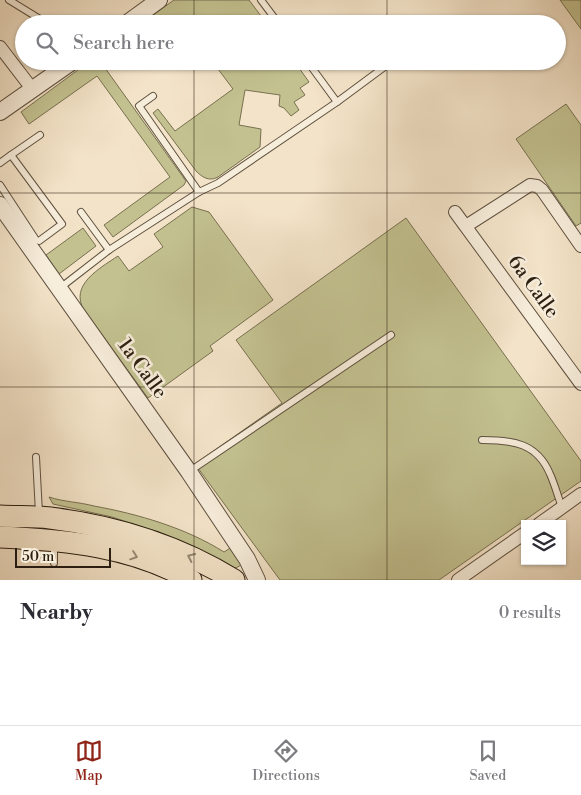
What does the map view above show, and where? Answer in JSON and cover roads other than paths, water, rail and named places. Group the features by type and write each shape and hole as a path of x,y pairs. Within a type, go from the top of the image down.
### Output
{"highway":[{"path":"0,516 48,517 105,527 160,543 232,579"},
{"path":"0,537 54,540 116,550 172,569 192,580"}],"street":[{"path":"137,15 154,1"},
{"path":"0,47 15,67"},
{"path":"18,70 33,90"},
{"path":"0,112 61,70"},
{"path":"466,226 530,186 537,186 542,190 581,246"},
{"name":"1a Calle","path":"0,205 190,472 247,559 258,580"},
{"name":"6a Calle","path":"455,212 581,384"},
{"path":"544,520 581,494"},
{"path":"458,580 521,536"},
{"path":"232,579 242,569 247,559"}],"lane":[{"path":"9,0 33,15"},
{"path":"261,0 272,15"},
{"path":"314,70 337,102"},
{"path":"59,289 109,250 199,192 218,182 337,102 380,70"},
{"path":"153,96 139,106 199,192"},
{"path":"0,163 40,135"},
{"path":"0,185 38,241 62,224 11,155"},
{"path":"81,212 109,250"},
{"path":"190,472 391,334"},
{"path":"482,440 508,441 520,444 541,457 551,474 562,507"},
{"path":"36,457 39,517"},
{"path":"54,540 54,563"}]}
